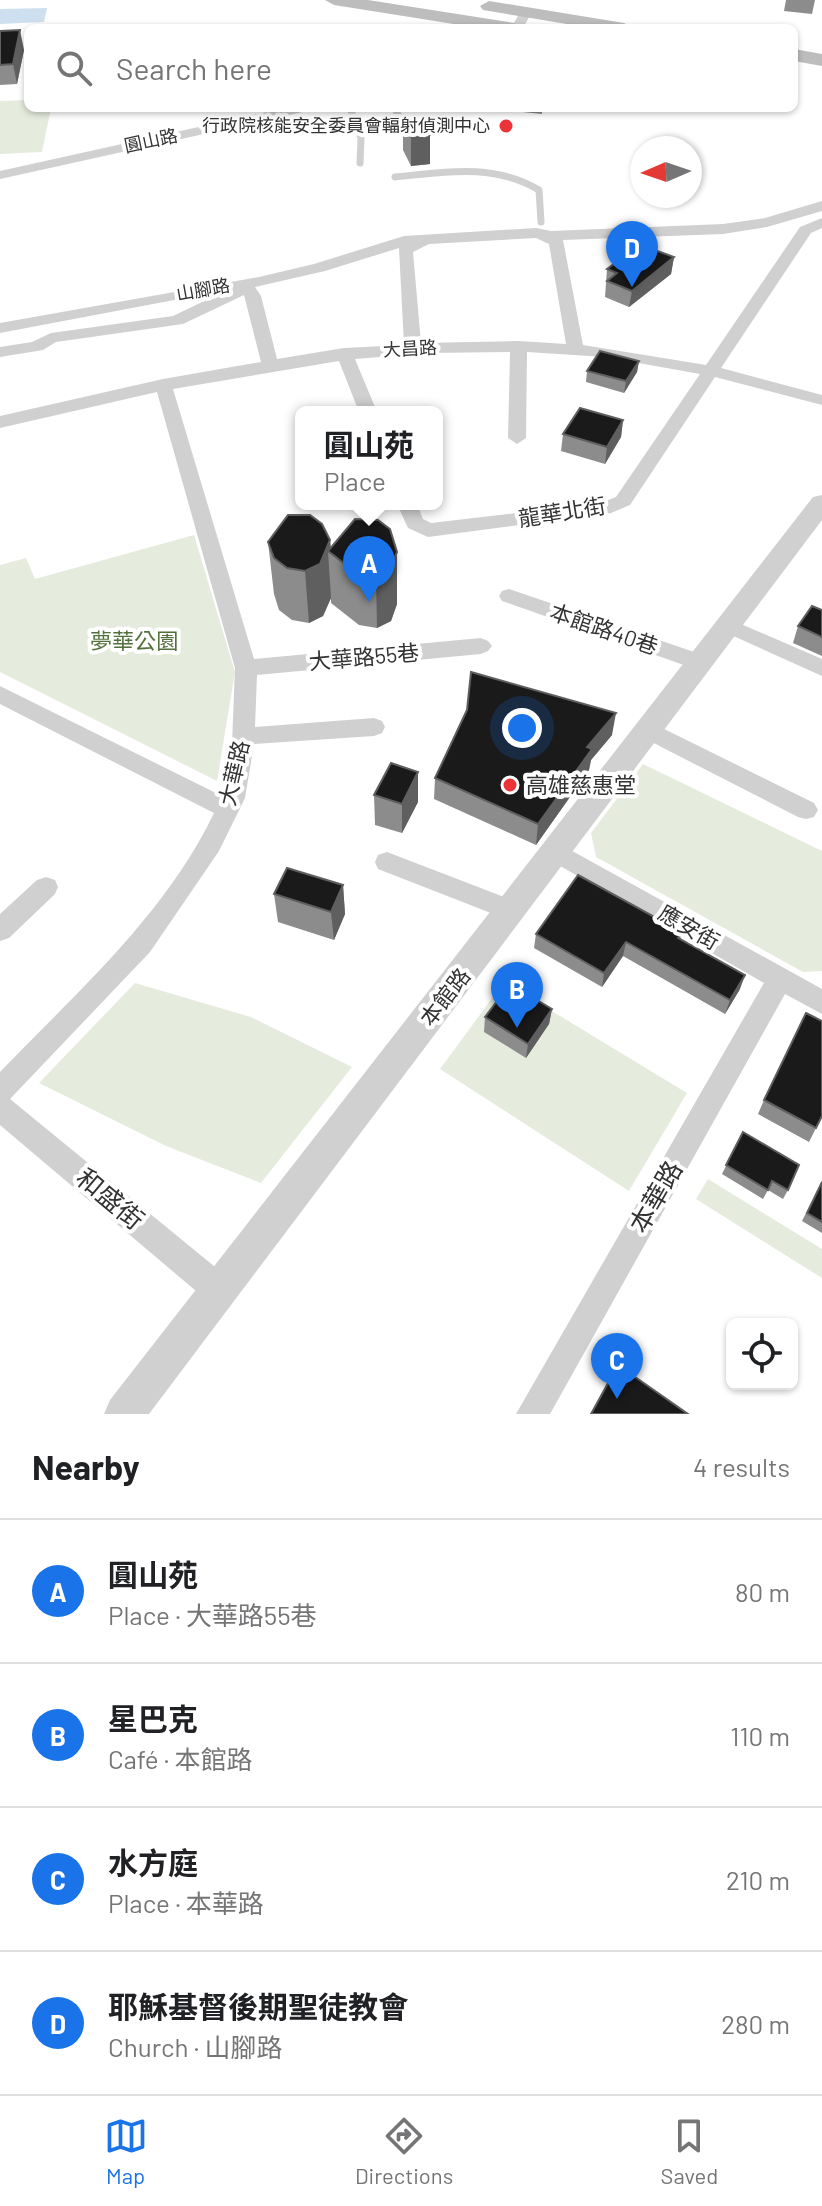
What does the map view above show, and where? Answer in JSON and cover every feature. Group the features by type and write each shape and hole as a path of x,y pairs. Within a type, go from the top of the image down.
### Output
{"main road":[{"path":"334,0 391,4 540,24"},
{"path":"454,0 519,23"},
{"path":"798,56 822,60"},
{"path":"798,69 822,72"}],"street":[{"name":"圓山路","path":"0,175 285,112"},
{"name":"山腳路","path":"404,241 552,231 723,229 767,222 822,206"},
{"name":"山腳路","path":"0,328 259,282 319,268 437,228 501,220 552,231"},
{"path":"708,370 805,230 822,223"},
{"path":"552,231 557,243 575,349"},
{"path":"413,347 405,250 409,245 424,241"},
{"path":"0,352 37,346 51,338 177,320 240,285 253,296 270,364"},
{"path":"517,438 519,346"},
{"name":"大昌路","path":"0,422 163,384 270,364 413,347 575,349 708,370 822,400"},
{"path":"344,353 366,406"},
{"name":"龍華北街","path":"410,510 415,523 428,530 604,509 623,501 708,370"},
{"name":"大華路","path":"0,1091 141,944 211,844 233,798 243,736 246,668 163,384"},
{"name":"本館路","path":"124,1414 556,852 698,662 819,512"},
{"name":"本館路40巷","path":"509,596 698,662"},
{"path":"727,625 822,668"},
{"name":"大華路55巷","path":"246,668 481,646"},
{"path":"0,694 227,809"},
{"path":"243,736 374,727"},
{"path":"648,730 806,810"},
{"name":"應安街","path":"556,852 822,1002"},
{"path":"387,862 511,910"},
{"path":"0,930 46,887"},
{"name":"本華路","path":"532,1414 780,979"},
{"name":"和盛街","path":"0,1108 220,1291"}],"lane":[{"path":"351,112 361,138 360,163"},
{"path":"396,112 414,140"},
{"path":"395,177 477,171 510,176 539,190 552,231"}],"green space":[{"path":"24,100 24,112 50,112 42,152 0,154 0,101"},
{"name":"夢華公園","path":"194,535 235,672 217,781 0,672 0,565 26,558 35,579"},
{"path":"643,764 822,851 822,971 803,972 596,857 591,833"},
{"path":"504,982 687,1093 629,1191 440,1069"},
{"path":"135,983 251,1017 352,1067 261,1183 166,1146 39,1083"},
{"path":"708,1179 822,1249 822,1278 696,1199"}],"water":[{"path":"47,8 44,22 0,24 0,9"}],"building":[{"path":"20,30 13,64 0,65 0,31"},
{"path":"413,121 419,127 425,126 430,135 411,137 403,122"},
{"path":"649,248 674,257 632,291 607,281 617,273 607,269 626,255 635,258"},
{"path":"600,351 639,361 626,381 587,371"},
{"path":"580,408 623,420 607,447 563,434"},
{"path":"288,515 310,515 322,524 330,540 320,564 305,571 287,568 274,558 268,542"},
{"path":"355,519 378,520 390,529 397,552 390,569 376,576 357,573 328,551"},
{"path":"812,606 822,610 822,637 798,626"},
{"path":"471,672 616,713 587,747 592,749 538,824 435,778 467,710"},
{"path":"391,763 418,772 402,804 374,795"},
{"path":"287,868 343,885 331,912 274,894"},
{"path":"578,875 682,932 678,938 745,975 730,1000 626,942 604,973 536,934"},
{"path":"510,984 552,1009 528,1044 485,1017"},
{"path":"806,1013 822,1021 822,1116 816,1128 764,1100"},
{"path":"743,1132 799,1165 788,1190 772,1181 768,1190 726,1165"},
{"path":"822,1182 822,1222 807,1213"},
{"path":"618,1365 688,1414 591,1414"}],"place":[{"name":"行政院核能安全委員會輻射偵測中心","path":"506,126"},
{"name":"耶穌基督後期聖徒教會","path":"632,287"},
{"name":"圓山苑","path":"369,602"},
{"name":"高雄慈惠堂","path":"510,785"},
{"name":"星巴克","path":"517,1028"},
{"name":"水方庭","path":"617,1399"}]}
